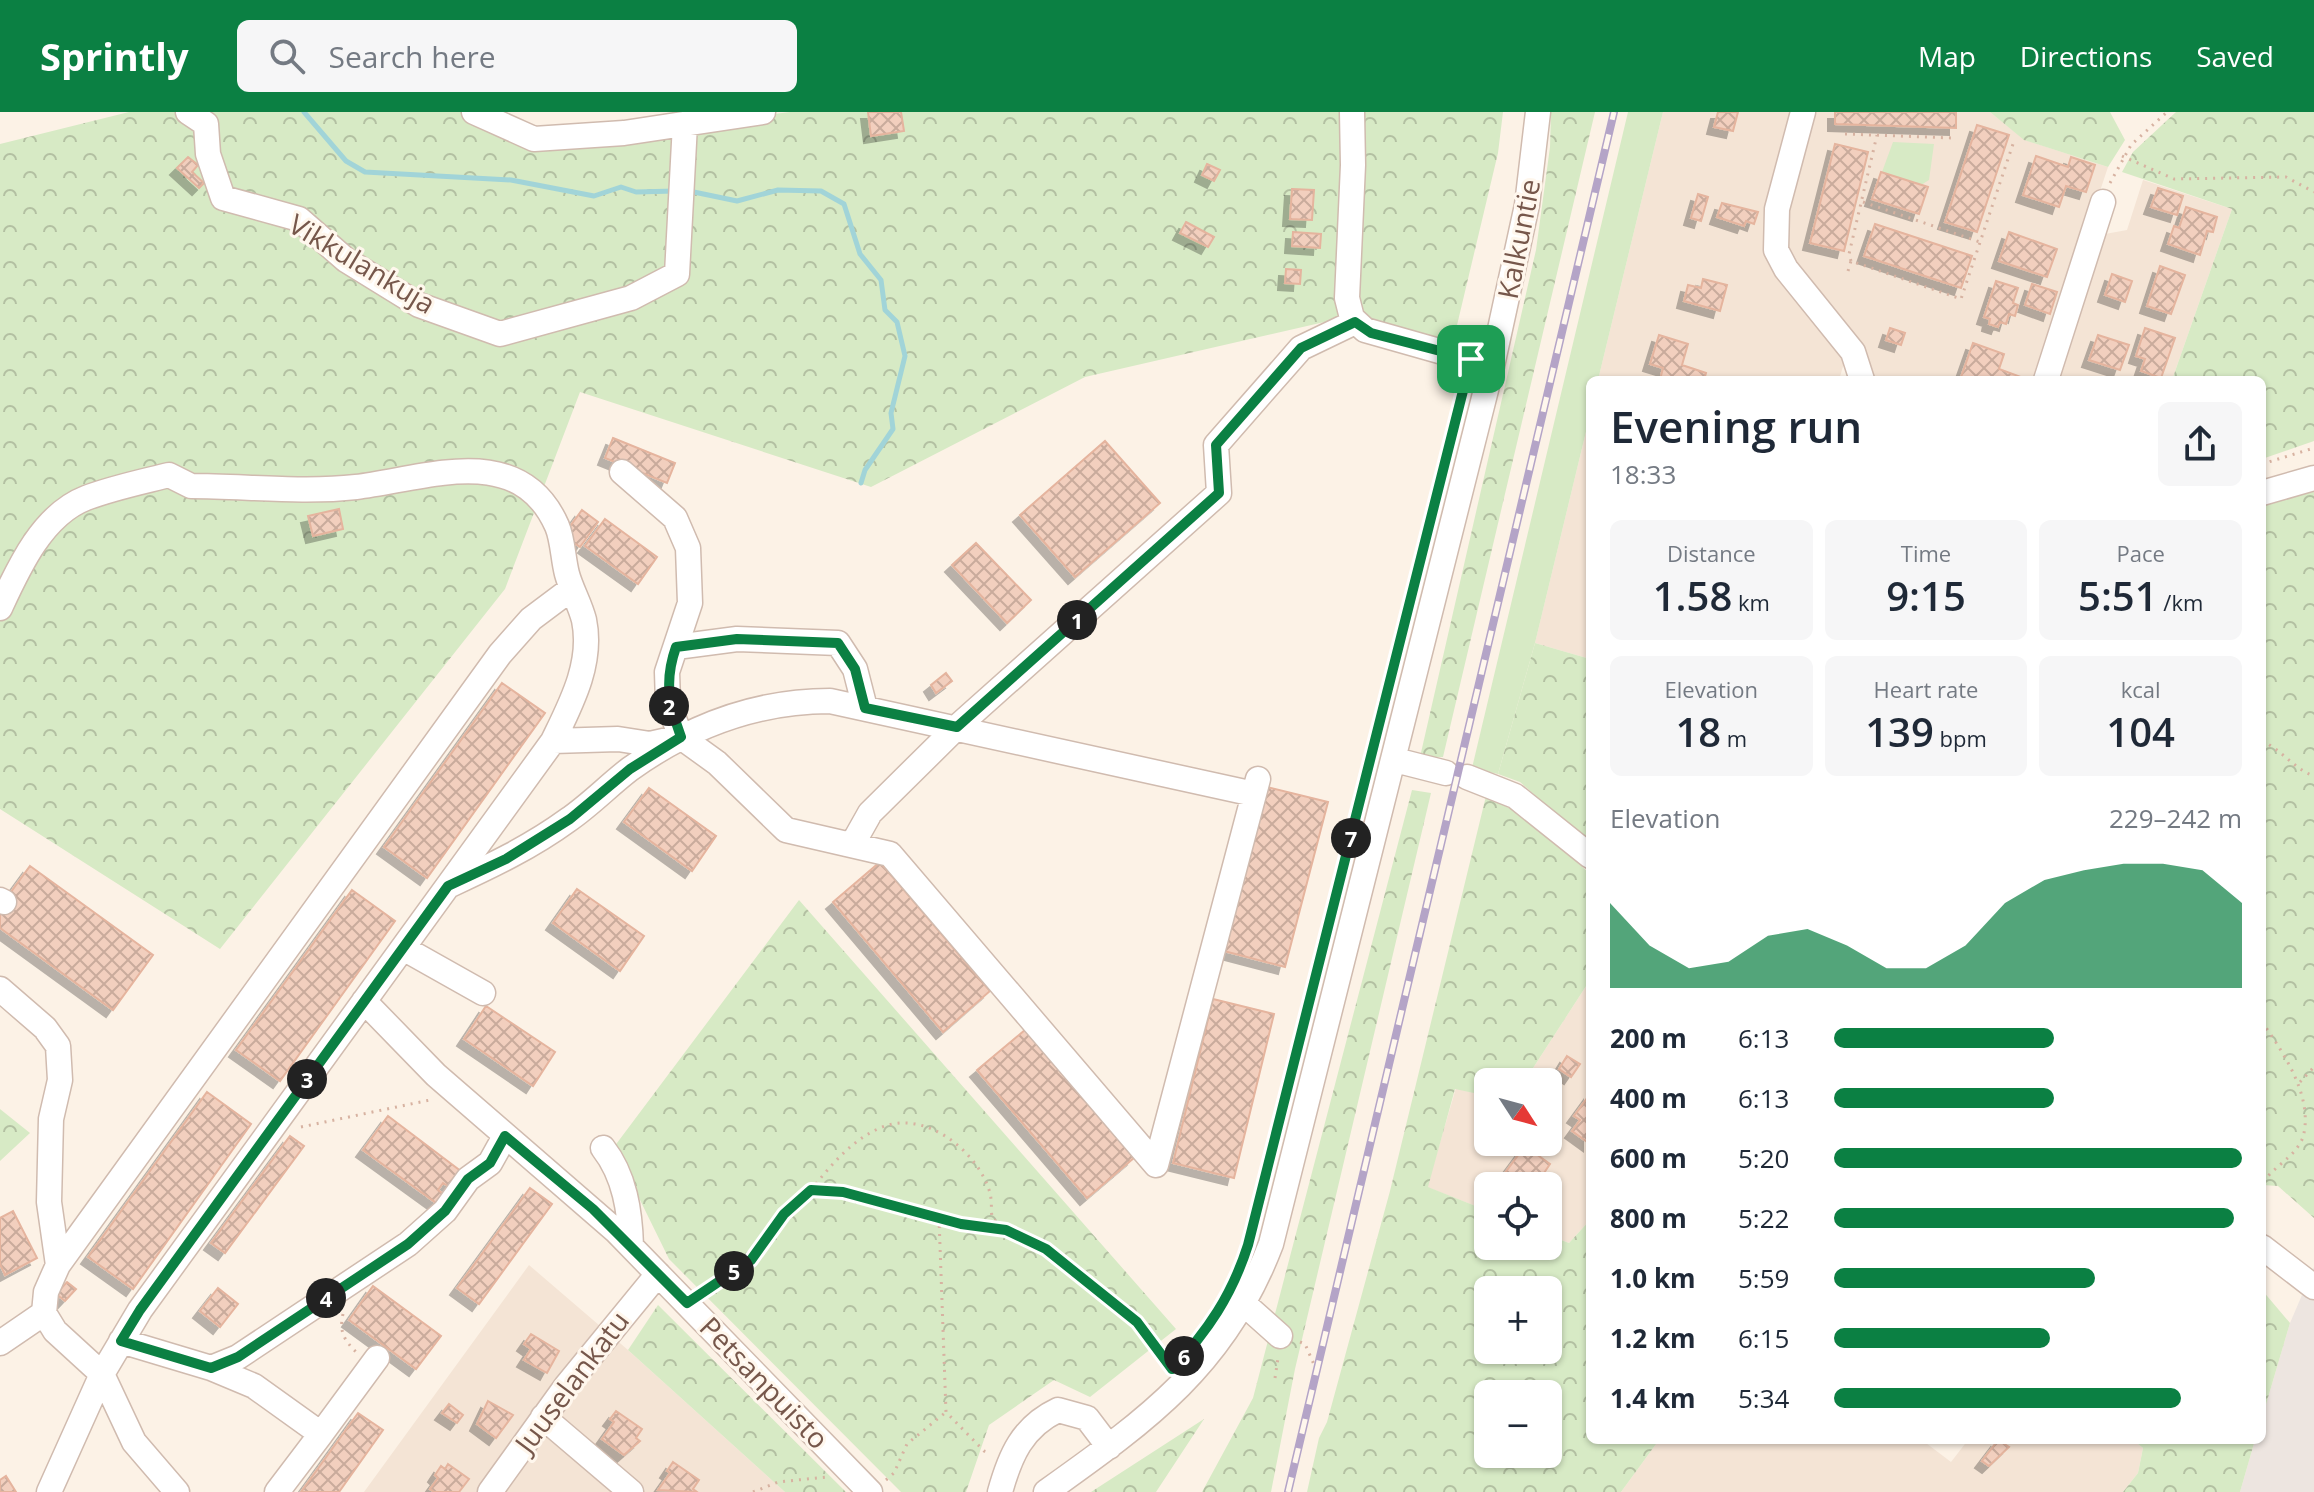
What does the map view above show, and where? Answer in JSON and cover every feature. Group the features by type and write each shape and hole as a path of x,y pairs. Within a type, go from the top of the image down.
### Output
{"street":[{"name":"Vikkulankuja","path":"188,112 206,124 208,154 223,198 299,219 346,260 419,305 500,334 631,298 677,274 685,124"},
{"path":"474,112 534,139 685,124 763,112"},
{"path":"1351,112 1353,165 1347,298 1355,322 1371,333 1492,366"},
{"name":"Kalkuntie","path":"1046,1492 1179,1391 1220,1344 1271,1244 1492,366 1527,205 1538,112"},
{"path":"1803,112 1777,209 1776,250 1786,269 1853,352 1861,376"},
{"path":"2047,376 2103,202"},
{"path":"852,845 870,813 957,727 1219,493 1216,445 1301,348 1355,322"},
{"path":"0,608 33,544 61,515 82,499 169,475 191,486 354,487 440,471 480,470 513,479 543,503 558,528 571,589 584,620 585,651 579,687 553,741 121,1341 102,1374 49,1492"},
{"path":"553,741 618,739 650,744 681,737 760,706 794,701 830,701 1256,787 1156,1165 890,854 786,830 717,763 681,737 668,703 667,672 690,603 688,548 675,518 622,472"},
{"path":"2266,492 2314,478"},
{"path":"177,1492 134,1442 102,1374 55,1331 44,1313 46,1292 58,1265 500,654 531,619 571,589"},
{"path":"676,647 737,639 838,643 855,669 865,708"},
{"path":"448,886 545,836 630,769 681,737"},
{"path":"1395,760 1456,775 1515,796 1586,853"},
{"path":"403,948 483,993"},
{"path":"0,989 45,1028 58,1046 60,1080 51,1119 49,1202 58,1265"},
{"name":"Petsanpuisto","path":"364,1001 399,1041 513,1144 559,1179 631,1246 853,1474 877,1487"},
{"path":"211,1368 238,1357 408,1244 445,1211 468,1179 513,1144"},
{"path":"603,1148 622,1184 630,1219 631,1246"},
{"path":"2266,1250 2314,1287"},
{"name":"Juuselankatu","path":"490,1492 543,1417 658,1274"},
{"path":"1243,1303 1279,1346"},
{"path":"0,1321 44,1313"},
{"path":"0,1343 44,1313"},
{"path":"121,1341 211,1368 254,1386 321,1434"},
{"path":"277,1492 375,1361"},
{"path":"1000,1492 1012,1458 1029,1429 1058,1410 1087,1418 1109,1447"},
{"path":"543,1417 631,1492"}],"path":[{"path":"2103,202 2122,156 2167,112"},
{"path":"1845,134 1953,138"},
{"path":"1848,271 1851,261 1849,254 1877,135"},
{"path":"1851,261 1961,299 2014,141"},
{"path":"2122,156 2174,179 2286,177 2314,192"},
{"path":"1861,202 1980,242"},
{"path":"2266,463 2314,448"},
{"path":"2266,743 2277,748 2302,772 2314,776"},
{"path":"2266,1029 2299,1083 2305,1112 2303,1138 2266,1180"},
{"path":"2299,1083 2314,1067"},
{"path":"269,1132 458,1094"},
{"path":"687,1303 751,1260 784,1214 859,1140 886,1126 912,1123 935,1129 960,1148 978,1168 990,1193 992,1218 1006,1230 1046,1249 1137,1322 1172,1369 1181,1359"},
{"path":"811,1190 843,1192 939,1218 1006,1230"},
{"path":"939,1218 946,1412 984,1451 1012,1458"},
{"path":"349,1283 340,1327 345,1341 375,1361"},
{"path":"1305,1344 1316,1369"},
{"path":"1275,1378 1279,1346"},
{"path":"877,1487 894,1473 907,1444 946,1412"},
{"path":"753,1492 778,1482 853,1474"}],"shaded area":[{"path":"1663,112 1796,112 1766,231 1841,353 1844,363 1840,376 1599,376"},
{"path":"1810,112 1990,112 2025,140 2108,167 2038,376 1868,376 1785,249 1784,211"},
{"path":"2143,180 2232,209 2173,376 2059,376 2105,234 2127,230"},
{"path":"1586,432 1586,658 1535,643"},
{"path":"1586,986 1586,1224 1569,1243 1562,1240 1562,1172 1474,1172 1474,1205 1427,1187 1456,1088 1474,1092 1474,1156 1562,1156 1562,1068 1533,1068"},
{"path":"529,1265 628,1350 785,1492 364,1492"},
{"path":"2314,1267 2314,1492 2240,1492 2254,1444 2266,1444 2266,1404 2290,1323"},
{"path":"1656,1444 1927,1444 1951,1462 1965,1444 2138,1444 2143,1448 2138,1473 2123,1492 1621,1492"}],"green space":[{"path":"129,112 490,112 534,139 624,133 790,112 1503,112 1498,153 1453,342 1369,324 1355,315 1085,377 871,487 580,392 505,589 220,949 0,809 0,144"},
{"path":"1551,112 1595,112 1443,757 1420,757 1536,250 1550,147"},
{"path":"1628,112 1663,112 1599,376 1586,376 1586,432 1535,643 1498,774 1472,768"},
{"path":"1990,112 2110,112 2125,140 2108,167 2024,140"},
{"path":"2176,112 2314,112 2314,441 2266,458 2266,376 2173,376 2232,209 2122,172 2133,152"},
{"path":"1893,142 1934,144 1929,180 1921,185 1882,172"},
{"path":"2314,489 2314,1218 2278,1186 2266,1185 2266,502"},
{"path":"1535,643 1586,658 1586,840 1520,782 1498,774"},
{"path":"1412,790 1431,793 1295,1369 1271,1492 1202,1492 1253,1398"},
{"path":"1486,796 1530,819 1586,870 1586,986 1533,1068 1474,1068 1474,1093 1455,1089 1428,1187 1474,1205 1474,1260 1562,1260 1562,1240 1569,1243 1586,1224 1586,1444 1656,1444 1621,1492 1307,1492 1319,1438 1327,1422 1390,1191"},
{"path":"799,900 1176,1329 1090,1397 1054,1380 989,1425 966,1492 901,1492 669,1259 614,1147"},
{"path":"0,1109 30,1133 0,1161"},
{"path":"2266,1295 2290,1323 2266,1404"},
{"path":"658,1305 846,1492 785,1492 628,1350"},
{"path":"1204,1419 1156,1492 1091,1492"},
{"path":"2138,1444 2254,1444 2240,1492 2123,1492 2138,1473 2143,1448"}],"building":[{"path":"868,112 901,112 904,131 871,136"},
{"path":"1718,112 1738,112 1733,131 1714,127"},
{"path":"1835,112 1956,112 1956,128 1835,124"},
{"path":"1977,125 2009,135 1977,232 1945,222"},
{"path":"1835,144 1868,152 1844,251 1810,243"},
{"path":"2036,156 2068,167 2071,157 2095,165 2086,192 2066,186 2059,207 2023,195"},
{"path":"188,157 198,165 192,172 204,183 199,188 177,168"},
{"path":"1207,164 1220,170 1214,181 1202,175"},
{"path":"1881,172 1928,187 1919,214 1872,199"},
{"path":"2158,188 2183,196 2177,215 2151,207"},
{"path":"1292,189 1314,190 1312,220 1290,219"},
{"path":"1698,194 1708,197 1701,221 1691,218"},
{"path":"1722,203 1758,212 1754,224 1746,221 1744,226 1717,217"},
{"path":"2186,207 2217,217 2213,232 2207,231 2200,255 2168,244 2174,226 2179,228"},
{"path":"1186,222 1214,237 1208,247 1180,233"},
{"path":"1875,224 1972,256 1961,288 1864,256"},
{"path":"1293,232 1321,234 1320,248 1292,246"},
{"path":"2009,232 2057,249 2047,277 1999,261"},
{"path":"2160,266 2185,275 2171,314 2147,306"},
{"path":"1286,269 1301,270 1300,284 1285,283"},
{"path":"2112,274 2132,281 2125,302 2105,295"},
{"path":"1703,279 1727,285 1720,311 1684,301 1688,285 1701,288"},
{"path":"1996,281 2018,288 2013,303 2018,305 2015,316 2009,314 2006,324 2000,322 1998,327 1989,324 1990,319 1984,317"},
{"path":"2032,284 2057,292 2050,314 2025,305"},
{"path":"1890,328 1905,333 1901,345 1886,340"},
{"path":"2145,328 2175,338 2162,376 2141,371 2145,359 2136,356"},
{"path":"1659,335 1688,344 1682,365 1706,373 1705,376 1661,376 1663,368 1650,364"},
{"path":"2098,335 2129,345 2120,370 2089,360"},
{"path":"1973,343 2004,354 1999,369 2018,376 1961,376"},
{"path":"613,438 675,463 667,483 605,458"},
{"path":"1105,441 1160,503 1075,577 1020,515"},
{"path":"339,509 343,529 313,536 308,516"},
{"path":"582,510 598,522 580,547 563,536"},
{"path":"605,519 657,557 638,584 585,546"},
{"path":"976,543 1031,600 1007,623 952,565"},
{"path":"946,673 952,681 936,693 931,685"},
{"path":"502,683 545,713 427,878 384,847"},
{"path":"1267,787 1328,802 1285,967 1224,951"},
{"path":"649,788 716,836 692,871 624,822"},
{"path":"880,862 990,991 943,1032 833,902"},
{"path":"30,866 153,955 113,1010 0,928 0,907"},
{"path":"577,889 644,936 620,971 553,923"},
{"path":"352,890 395,921 280,1081 236,1050"},
{"path":"1213,999 1274,1014 1234,1178 1173,1163"},
{"path":"486,1006 555,1052 533,1086 464,1039"},
{"path":"1025,1030 1134,1158 1087,1198 977,1070"},
{"path":"1567,1056 1580,1064 1571,1077 1560,1068"},
{"path":"207,1092 251,1124 133,1289 88,1257"},
{"path":"1586,1100 1586,1141 1572,1131 1580,1120 1574,1116"},
{"path":"388,1116 462,1172 451,1188 443,1183 438,1190 446,1196 439,1205 363,1150"},
{"path":"290,1136 304,1146 225,1253 211,1243"},
{"path":"1518,1156 1539,1156 1550,1164 1545,1172 1506,1172"},
{"path":"530,1188 552,1204 479,1304 457,1288"},
{"path":"13,1211 37,1258 5,1275 0,1264 0,1218"},
{"path":"67,1282 76,1289 65,1301 56,1294"},
{"path":"373,1286 441,1336 416,1369 349,1320"},
{"path":"218,1288 238,1304 220,1327 200,1311"},
{"path":"531,1334 559,1351 547,1373 524,1360 531,1349 524,1344"},
{"path":"488,1401 513,1415 496,1438 477,1424"},
{"path":"449,1404 463,1415 457,1423 442,1413"},
{"path":"616,1411 642,1429 636,1438 640,1441 624,1455 602,1439 614,1422 610,1419"},
{"path":"358,1413 383,1430 339,1492 301,1492"},
{"path":"1995,1444 2009,1447 1989,1466 1982,1461"},
{"path":"673,1462 699,1480 693,1489 697,1492 658,1490 670,1473 667,1471"},
{"path":"448,1464 469,1479 459,1492 434,1492 430,1489 438,1478 435,1475 441,1466 445,1469"},
{"path":"6,1476 16,1492 0,1492 0,1480"}],"waterway":[{"path":"304,112 346,161 365,172 511,180 594,196 621,187 636,192 675,191"},
{"path":"689,191 737,201 778,190 821,191 844,204 860,254 881,280 885,310 897,322 905,356 891,413 893,429 865,470 861,483"}],"railway":[{"path":"1288,1492 1614,112"}],"route":[{"path":"1355,322 1371,333 1471,359 1248,1245 1235,1285 1219,1313 1172,1369 1137,1322 1046,1249 1006,1230 961,1224 843,1192 811,1190 784,1214 751,1260 687,1303 593,1209 505,1136 490,1163 468,1179 445,1211 408,1244 238,1357 211,1368 121,1341 140,1310 448,886 532,844 570,819 630,769 681,737 668,703 667,672 676,647 737,639 838,643 855,669 865,708 957,727 1219,493 1216,445 1301,348 1355,322"}]}
